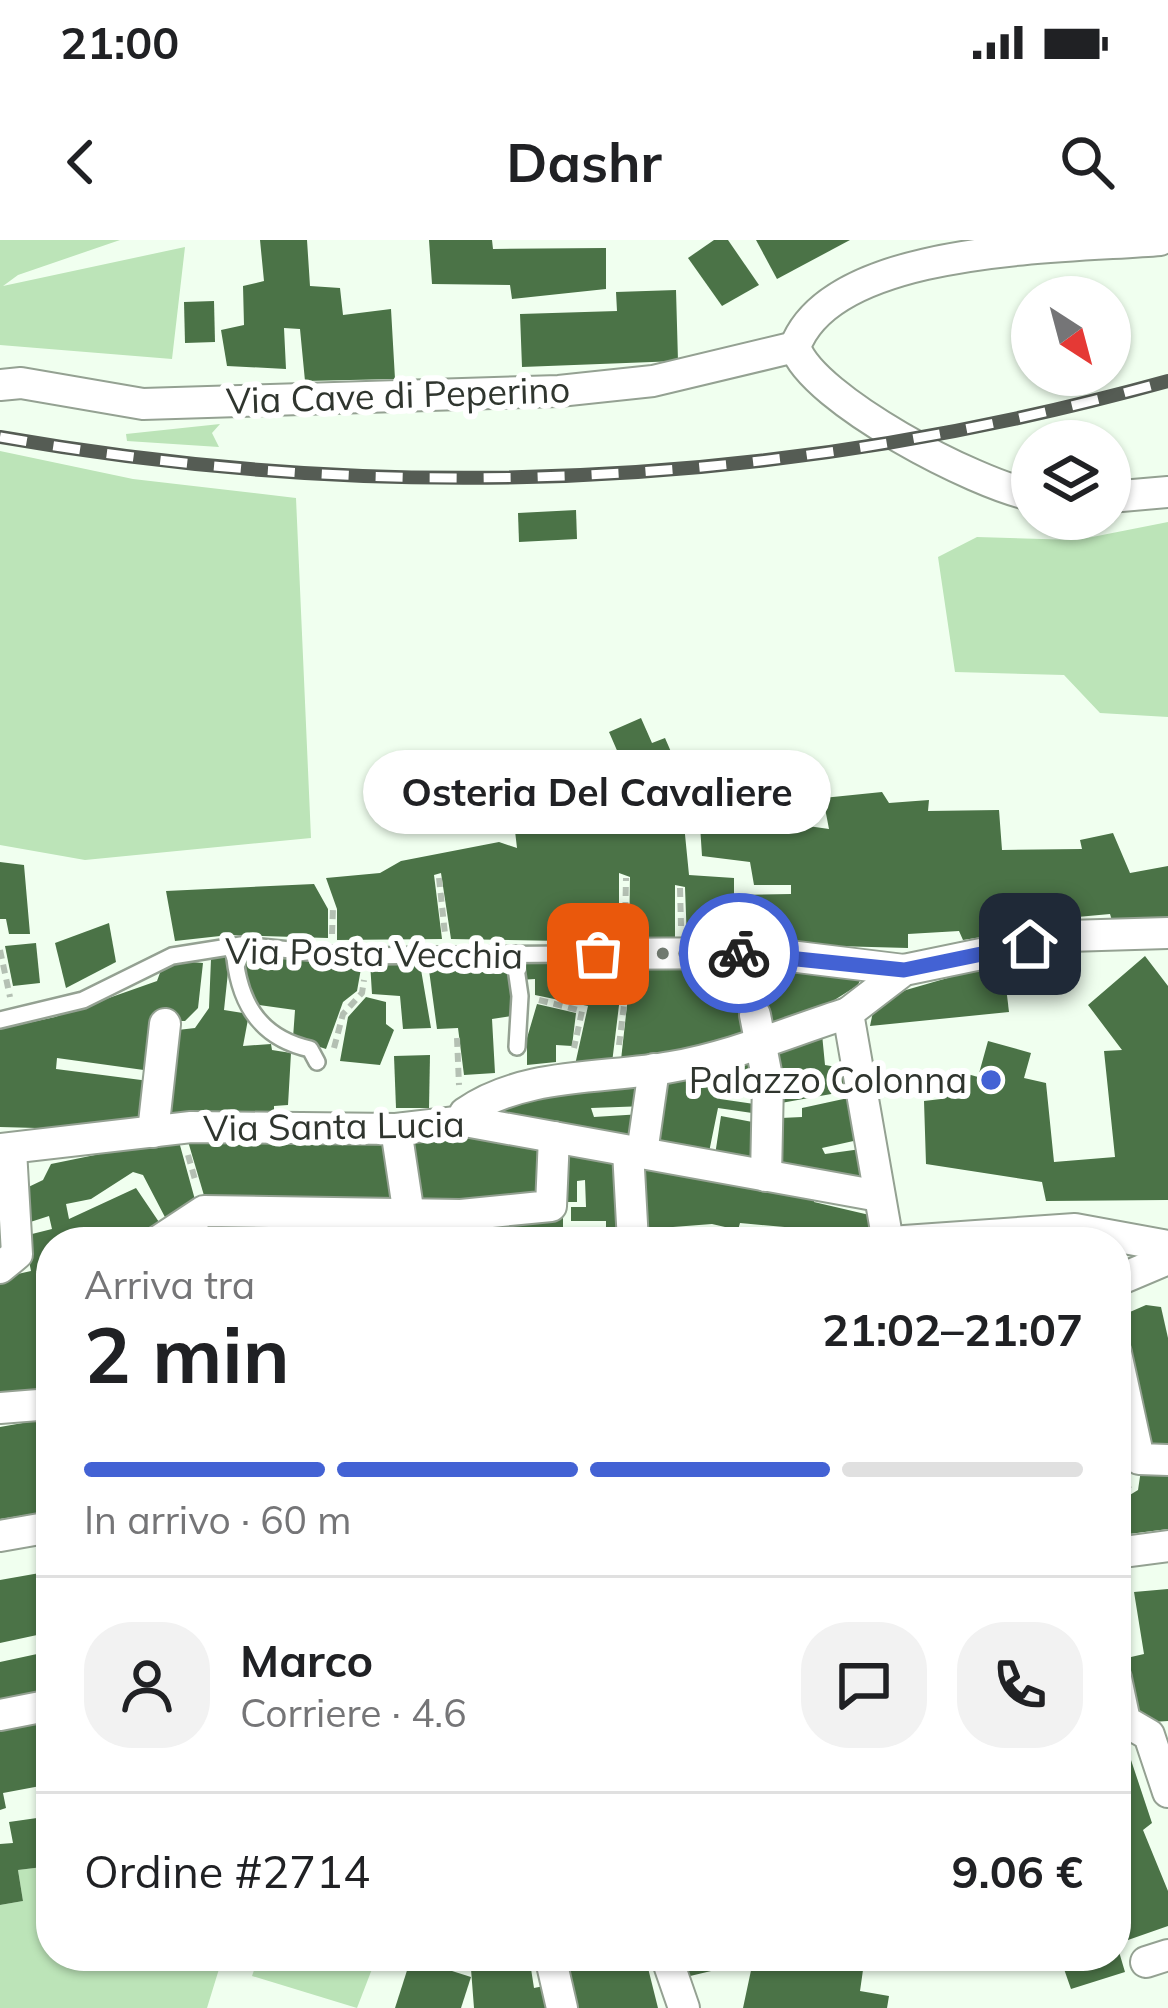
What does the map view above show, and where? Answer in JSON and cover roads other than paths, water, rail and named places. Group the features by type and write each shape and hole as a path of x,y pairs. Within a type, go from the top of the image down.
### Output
{"street":[{"path":"1011,490 989,484 909,442 820,381 795,347 820,315 902,266 1160,240"},
{"name":"Via Cave di Peperino","path":"0,385 62,389 118,404 559,392 668,378 795,347"},
{"path":"1131,495 1168,491"},
{"path":"467,1115 540,1084 654,1070 758,1027 848,1013 904,970 1068,936 1168,932"},
{"name":"Via Posta Vecchia","path":"572,954 765,953 904,970"},
{"path":"848,1013 886,1227"},
{"path":"165,1024 166,1130"},
{"path":"758,1027 768,1082 766,1176"},
{"path":"634,1227 635,1152 654,1070"},
{"name":"Via Santa Lucia","path":"6,1149 166,1130 396,1129 467,1115 554,1137 879,1196"},
{"path":"396,1129 411,1227"},
{"path":"180,1227 204,1211 266,1227 408,1210 461,1215 551,1206 554,1137"},
{"path":"0,1268 17,1254 6,1149"},
{"path":"1131,1239 1168,1246"},
{"path":"1131,1275 1168,1259"},
{"path":"0,1408 36,1405"},
{"path":"1131,1423 1139,1460 1168,1460"},
{"path":"0,1536 36,1530"},
{"path":"1131,1551 1168,1546"},
{"path":"0,1715 36,1708"},
{"path":"1131,1724 1149,1735 1168,1792"},
{"path":"553,1971 562,2008"},
{"path":"671,1971 684,2008"}],"lane":[{"name":"Via Posta Vecchia","path":"0,1021 83,1000 172,956 234,947 366,956 572,954"},
{"path":"234,947 237,989 247,1007 286,1044 310,1049 323,1062"},
{"path":"514,955 520,996 517,1046"}],"railway":[{"path":"0,437 147,459 294,472 441,478 587,475 733,464 878,445 1023,417 1168,381"}],"place":[{"name":"Osteria Del Cavaliere","path":"598,954"},
{"name":"Palazzo Colonna","path":"991,1080"}]}
